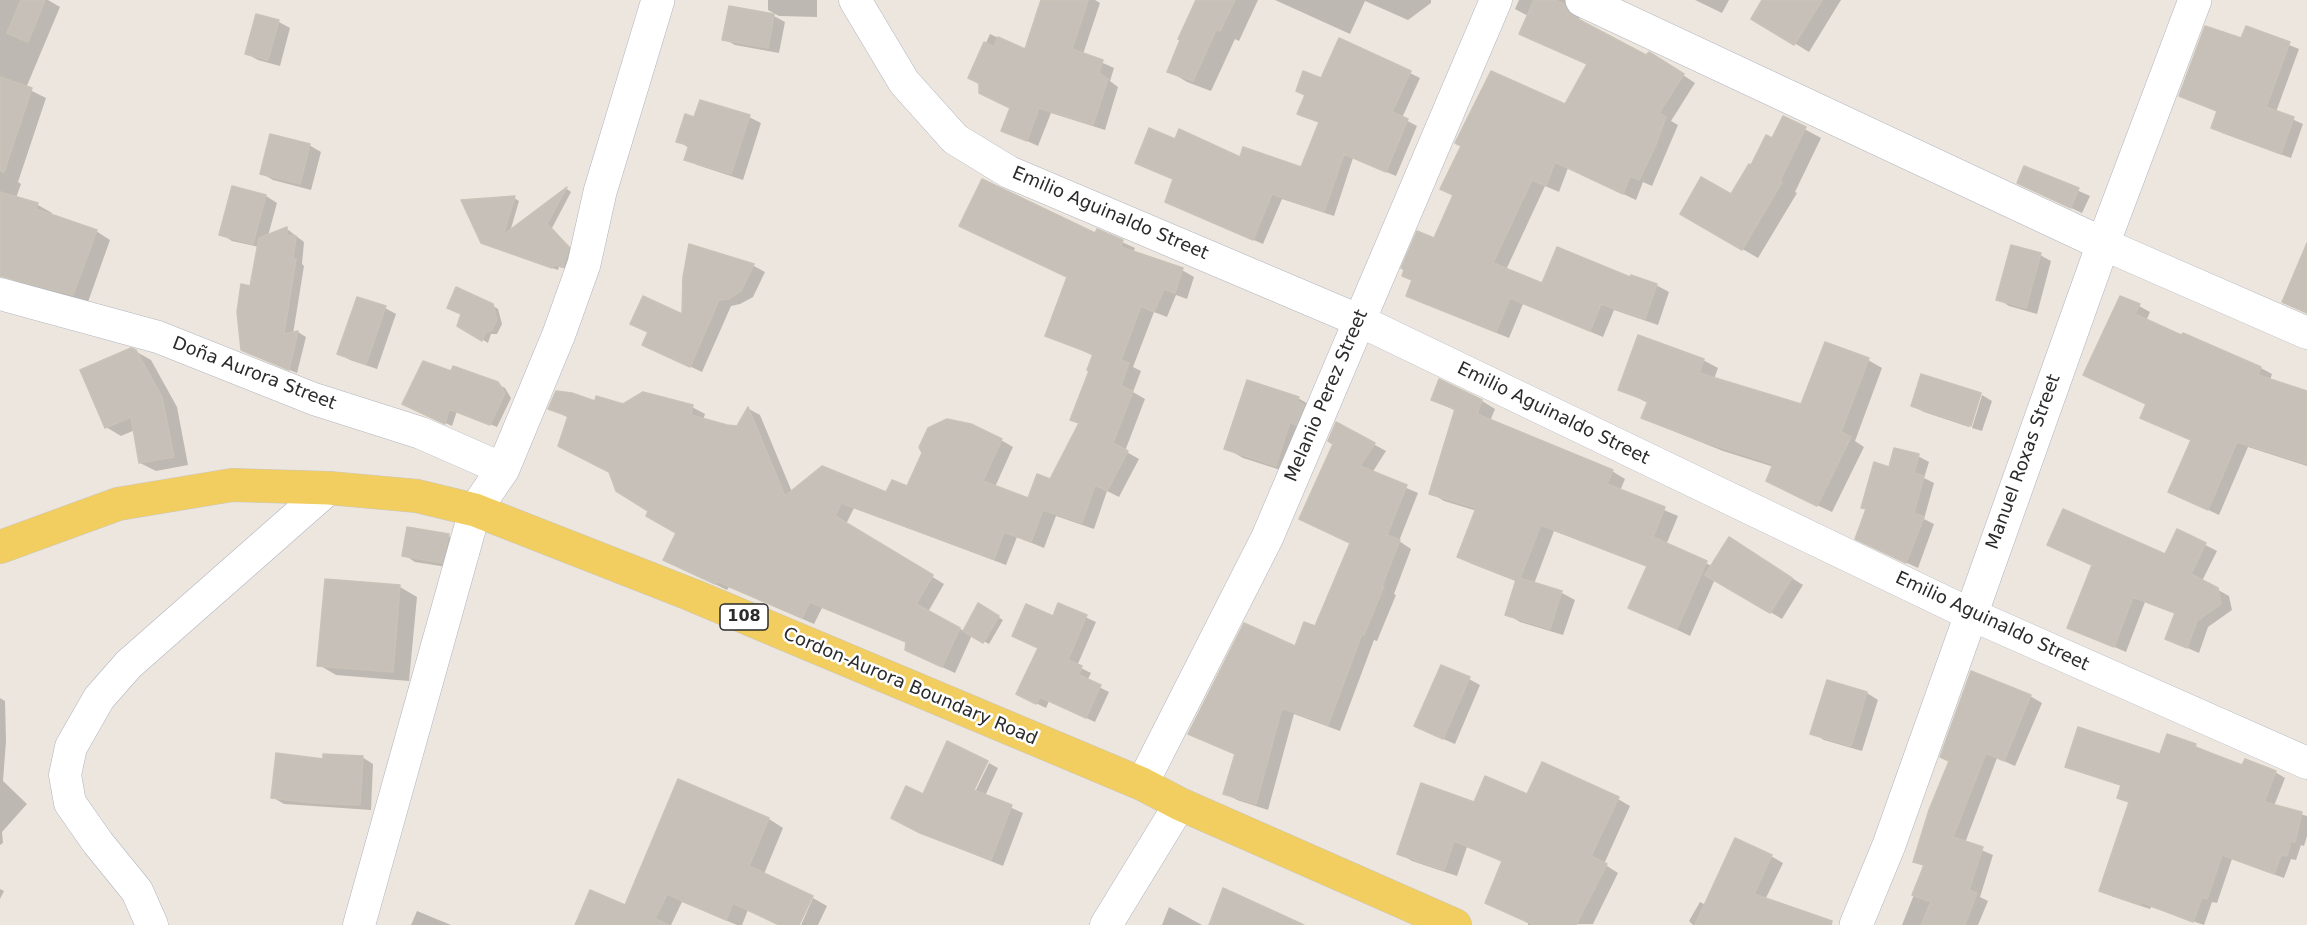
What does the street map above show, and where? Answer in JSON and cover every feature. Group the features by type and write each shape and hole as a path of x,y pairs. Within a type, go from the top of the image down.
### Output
{"main road":[{"name":"Cordon-Aurora Boundary Road","path":"0,547 118,504 232,485 329,488 417,496 475,510 692,595 1142,784 1180,804 1455,925"}],"street":[{"path":"359,925 475,510 503,469 559,334 584,264 600,192 658,0"},
{"name":"Emilio Aguinaldo Street","path":"855,0 904,82 955,140 1009,172 1358,320 1970,614 2307,763"},
{"name":"Melanio Perez Street","path":"1142,784 1267,538 1496,0"},
{"path":"1582,0 2103,244 2307,333"},
{"name":"Manuel Roxas Street","path":"1856,925 1889,845 2103,244 2195,0"},
{"name":"Doña Aurora Street","path":"0,294 158,337 314,399 421,433 503,469"},
{"path":"152,925 137,891 98,843 70,803 65,775 71,747 99,698 129,664 329,488"},
{"path":"1106,925 1180,804"}],"building":[{"path":"21,0 45,0 28,42 7,33"},
{"path":"1041,0 1088,0 1072,49 1103,60 1099,73 1108,79 1093,125 1039,108 1027,141 1001,131 1010,108 979,93 979,83 968,78 984,42 994,47 998,37 1025,49"},
{"path":"1196,0 1235,0 1220,31 1216,30 1193,81 1167,72 1180,40 1178,39"},
{"path":"1534,0 1555,0 1564,4 1567,11 1574,17 1646,55 1649,52 1684,74 1659,113 1666,117 1639,180 1630,176 1623,194 1555,162 1546,186 1532,180 1493,263 1542,283 1557,247 1630,277 1631,275 1657,284 1645,319 1601,304 1590,331 1510,298 1496,332 1406,296 1412,280 1402,276 1404,270 1401,268 1417,231 1434,238 1453,195 1440,189 1461,146 1455,143 1491,71 1565,104 1587,64 1519,34"},
{"path":"1762,0 1822,0 1794,45 1751,19"},
{"path":"729,6 774,14 768,48 722,40"},
{"path":"256,14 279,20 268,60 245,54"},
{"path":"2205,26 2241,38 2246,26 2290,42 2266,107 2294,117 2281,154 2211,128 2217,111 2179,96"},
{"path":"1339,38 1411,71 1392,112 1408,119 1386,172 1344,154 1324,212 1272,194 1253,240 1165,202 1173,179 1135,163 1149,128 1175,139 1179,129 1240,157 1243,147 1301,167 1319,122 1297,114 1305,95 1296,91 1303,71 1321,78"},
{"path":"0,77 32,88 4,172 0,171"},
{"path":"700,100 750,115 731,174 684,160 689,145 676,142 685,114 694,117"},
{"path":"1783,116 1806,127 1780,181 1782,182 1742,250 1680,214 1701,177 1731,194 1749,164 1751,165 1766,135 1772,138"},
{"path":"270,134 310,144 300,184 260,174"},
{"path":"2024,166 2079,188 2071,208 2017,183"},
{"path":"982,179 1095,233 1097,229 1123,240 1121,247 1183,268 1175,293 1164,289 1154,312 1141,306 1121,360 1129,363 1121,386 1133,391 1113,443 1128,451 1107,491 1095,485 1082,523 1043,510 1031,542 1004,532 994,559 841,503 835,516 933,575 916,604 960,628 942,667 905,650 906,642 810,602 802,618 716,581 715,584 663,560 676,533 646,516 648,511 616,491 609,472 558,446 568,416 548,409 556,391 572,393 595,401 596,396 623,404 643,392 693,405 691,415 727,425 737,426 748,407 785,496 822,466 886,492 892,480 907,486 922,453 919,447 928,428 947,419 971,424 1002,439 983,481 1028,498 1037,474 1050,479 1079,423 1070,420 1089,371 1087,370 1093,354 1045,336 1067,277 959,226"},
{"path":"232,186 266,195 253,244 219,235"},
{"path":"567,187 547,224 569,247 563,267 554,265 552,268 481,243 461,200 515,196 503,235"},
{"path":"0,192 38,203 36,209 97,230 73,295 0,276"},
{"path":"287,227 287,235 296,236 293,259 296,259 284,334 298,331 289,370 241,350 237,312 241,284 250,286 259,238"},
{"path":"2307,243 2307,313 2282,302"},
{"path":"689,244 754,264 741,291 728,299 719,300 690,367 642,345 648,332 630,324 643,296 682,314 683,277"},
{"path":"2011,245 2041,253 2026,308 1996,300"},
{"path":"456,287 493,304 497,320 491,331 486,332 482,341 457,326 461,314 447,308"},
{"path":"2120,296 2140,304 2135,314 2261,367 2258,375 2307,391 2307,464 2237,442 2208,510 2168,492 2191,440 2140,418 2146,404 2083,375"},
{"path":"357,297 386,306 366,364 337,354"},
{"path":"1638,335 1704,359 1699,373 1801,404 1825,342 1869,358 1841,432 1851,437 1817,506 1766,481 1773,464 1707,443 1641,418 1648,401 1618,390"},
{"path":"131,348 136,350 162,397 174,457 139,463 131,417 105,428 80,370"},
{"path":"423,361 451,371 453,366 498,382 505,393 490,425 449,409 445,424 402,404"},
{"path":"1921,374 1981,393 1971,426 1911,406"},
{"path":"1439,379 1482,400 1477,414 1613,470 1607,484 1665,507 1653,537 1707,561 1677,629 1628,608 1647,566 1541,525 1520,578 1562,591 1550,629 1505,615 1516,580 1457,557 1476,508 1429,494 1455,409 1431,400"},
{"path":"1247,380 1299,397 1297,401 1304,405 1296,425 1290,422 1276,466 1224,449"},
{"path":"1336,422 1375,443 1360,466 1407,485 1387,535 1400,540 1328,725 1282,708 1256,804 1223,794 1235,754 1188,734 1244,623 1295,646 1304,622 1315,626 1350,543 1299,519 1333,444 1328,441"},
{"path":"1894,448 1919,454 1914,473 1924,476 1914,513 1924,517 1906,563 1855,539 1866,509 1861,508 1874,462 1889,467"},
{"path":"2063,509 2165,554 2177,529 2206,543 2191,574 2218,588 2221,604 2197,621 2187,648 2165,639 2175,613 2133,597 2114,647 2067,628 2092,565 2047,545"},
{"path":"407,527 449,534 442,563 402,556"},
{"path":"1729,537 1792,578 1770,613 1705,575"},
{"path":"325,579 400,585 393,672 317,666"},
{"path":"978,603 999,616 983,643 963,631"},
{"path":"1058,603 1087,615 1068,660 1082,666 1079,675 1101,685 1086,718 1040,697 1036,704 1016,694 1038,648 1012,636 1026,604 1053,616"},
{"path":"1441,665 1470,677 1443,739 1414,726"},
{"path":"1971,671 2031,695 2004,761 1986,753 1953,837 1983,847 1969,890 1977,893 1965,925 1921,925 1931,902 1912,895 1924,865 1913,862 1929,810 1949,761 1940,757"},
{"path":"1827,680 1867,692 1851,746 1810,734"},
{"path":"2078,727 2160,754 2167,734 2196,744 2195,747 2242,765 2245,759 2276,771 2264,802 2302,812 2295,842 2291,841 2287,856 2281,855 2274,874 2222,855 2207,899 2202,897 2193,922 2141,902 2140,905 2099,891 2129,802 2117,798 2121,785 2065,767"},
{"path":"947,741 988,761 974,790 1012,805 991,860 920,833 891,818 906,786 923,794"},
{"path":"276,753 323,759 323,754 363,756 360,805 271,798"},
{"path":"1542,762 1619,797 1591,856 1607,864 1576,925 1534,925 1485,903 1502,861 1454,841 1444,870 1397,854 1421,783 1474,802 1485,776 1527,794"},
{"path":"678,779 769,818 749,866 813,896 799,925 779,925 733,903 726,920 667,894 655,919 669,925 575,925 590,890 625,905"},
{"path":"1735,838 1772,855 1754,894 1832,921 1831,925 1695,925"},
{"path":"1223,888 1304,925 1209,925"}]}
